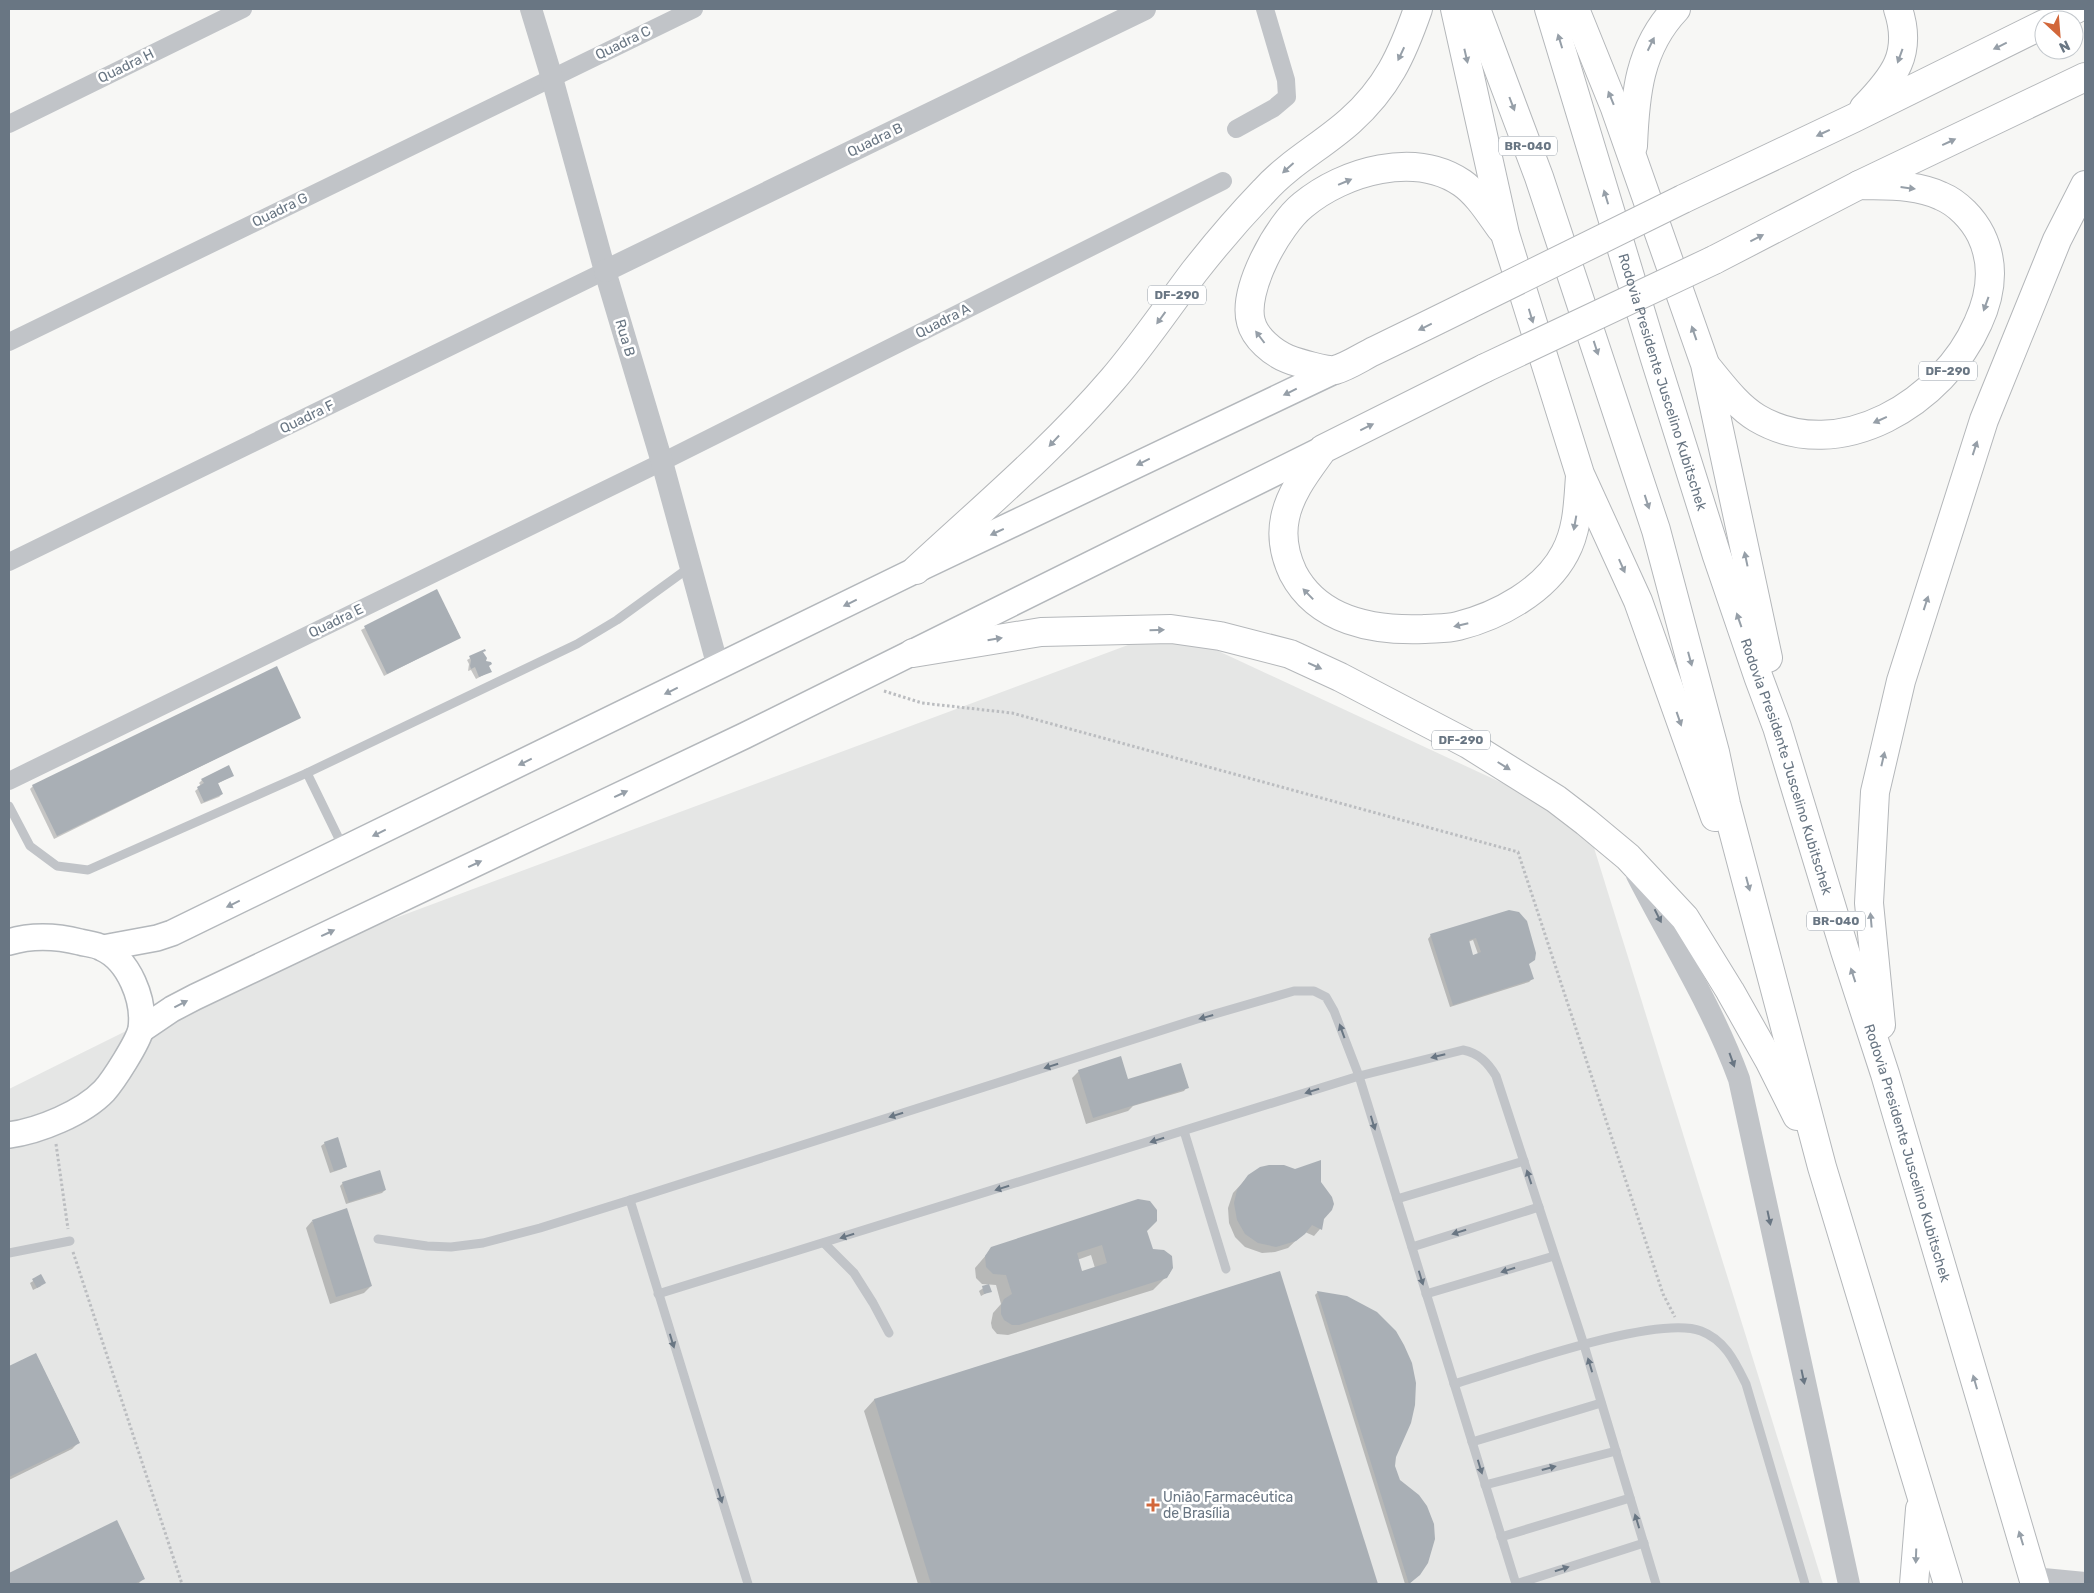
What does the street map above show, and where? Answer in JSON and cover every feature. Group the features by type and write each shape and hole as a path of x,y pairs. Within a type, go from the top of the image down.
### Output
{"highway":[{"name":"DF-290","path":"916,570 1042,454 1113,379 1195,271 1264,190 1291,164 1349,122 1374,96 1388,78 1401,56 1418,9"},
{"path":"1455,9 1505,234 1580,474 1638,601 1713,814 1740,855"},
{"name":"BR-040","path":"1476,9 1539,177 1656,530 1822,1167 1948,1584"},
{"name":"Rodovia Presidente Juscelino Kubitschek","path":"1549,9 1717,556 1758,676 1778,727 1844,951 1885,1074 2034,1580"},
{"path":"1575,9 1633,160 1704,364 1771,675 1778,727"},
{"path":"1633,160 1634,116 1643,66 1650,44 1676,9"},
{"path":"1854,118 1882,90 1893,74 1901,57 1905,42 1904,24 1898,9"},
{"name":"DF-290","path":"1334,370 2034,29"},
{"name":"DF-290","path":"1323,449 1485,368 1714,260 1859,185 2085,78"},
{"path":"1334,370 1294,362 1282,356 1266,344 1251,324 1250,312 1259,270 1280,230 1303,205 1344,181 1365,174 1406,166 1426,168 1443,173 1463,184 1484,206 1505,234"},
{"name":"DF-290","path":"1704,364 1741,406 1757,418 1776,427 1812,435 1830,435 1867,426 1888,417 1928,392 1944,376 1970,341 1988,296 1991,267 1984,241 1976,225 1964,212 1942,196 1911,187 1859,185"},
{"path":"1885,1074 1869,903 1875,792 1901,681 1984,420 2057,240 2085,185"},
{"path":"1323,449 1306,471 1292,496 1285,518 1283,542 1290,566 1301,587 1314,601 1328,611 1345,620 1392,629 1456,627 1475,622 1495,613 1534,589 1551,573 1565,554 1574,533 1580,474"},
{"name":"DF-290","path":"913,653 1041,632 1171,629 1220,636 1290,654 1340,677 1468,744 1556,799 1628,857 1685,918 1730,991 1769,1060 1822,1167"},
{"path":"1914,1584 1921,1493"}],"main road":[{"name":"DF-290","path":"103,948 157,938 172,933 916,570 1334,370"},
{"name":"DF-290","path":"9,1135 24,1133 80,1110 104,1091 120,1070 141,1030 172,1008 913,653 1323,449"},
{"name":"DF-290","path":"9,942 25,938 63,937 103,948 123,965 135,985 141,1007 141,1030"}],"street":[{"name":"Quadra H","path":"9,124 243,9"},
{"name":"Rua B","path":"531,9 605,271 662,462 718,667"},
{"name":"Quadra C","path":"552,78 694,9"},
{"name":"Quadra B","path":"605,271 1145,9"},
{"path":"1236,129 1274,108 1287,97 1286,80 1265,9"},
{"name":"Quadra G","path":"9,342 552,78"},
{"name":"Quadra A","path":"662,462 1223,181"},
{"name":"Quadra F","path":"9,562 605,271"},
{"name":"Quadra E","path":"9,781 662,462"},
{"path":"1628,857 1721,1034 1740,1079 1850,1584"},
{"path":"2034,1580 2085,1581"}],"lane":[{"path":"9,806 30,846 57,866 88,870 307,773 577,644 617,620 691,566"},
{"path":"307,773 344,850"},
{"path":"378,1239 427,1246 451,1247 483,1243 540,1228 1194,1020 1294,991 1314,991 1326,997 1334,1011 1358,1076 1516,1584 1644,1543"},
{"path":"658,1294 1358,1076 1464,1050 1475,1052 1496,1076 1584,1345 1656,1584"},
{"path":"1184,1131 1226,1269"},
{"path":"1397,1199 1524,1161"},
{"path":"630,1200 748,1584"},
{"path":"1412,1246 1539,1207"},
{"path":"9,1253 70,1241"},
{"path":"824,1243 854,1273 873,1303 888,1333"},
{"path":"1426,1294 1554,1256"},
{"path":"1454,1384 1584,1345 1654,1329 1680,1327 1700,1331 1719,1341 1733,1358 1746,1384 1805,1584"},
{"path":"1472,1442 1601,1403"},
{"path":"1485,1485 1616,1451"},
{"path":"1502,1537 1630,1498"}],"path":[{"path":"855,681 922,703 1012,712 1518,852 1663,1294 1680,1327"},
{"path":"53,1122 70,1241 182,1584"}],"shaded area":[{"path":"1171,629 1586,822 1823,1584 9,1584 9,1089 229,980"}],"building":[{"path":"437,589 461,638 387,674 364,626"},
{"path":"485,649 486,651 483,652 487,658 486,661 492,664 489,666 492,672 479,677 475,667 471,669 469,656"},
{"path":"277,666 301,718 57,836 32,785"},
{"path":"229,765 234,776 218,783 223,794 204,802 197,787 204,783 201,779"},
{"path":"1509,910 1519,912 1527,921 1536,953 1535,960 1529,964 1534,979 1453,1005 1430,934","holes":["1476,938 1481,952 1473,955 1469,940"]},
{"path":"1121,1056 1128,1079 1181,1063 1189,1088 1093,1118 1078,1070"},
{"path":"338,1137 347,1167 334,1171 324,1142"},
{"path":"1321,1160 1321,1182 1332,1197 1334,1204 1332,1210 1324,1219 1322,1230 1312,1225 1296,1241 1276,1247 1258,1243 1245,1234 1237,1220 1234,1203 1237,1190 1248,1175 1260,1167 1269,1165 1284,1165 1295,1169"},
{"path":"380,1170 386,1190 349,1202 342,1182"},
{"path":"1138,1199 1150,1201 1157,1210 1157,1221 1147,1231 1153,1249 1164,1250 1172,1256 1173,1268 1167,1278 1019,1325 1012,1325 1004,1320 1001,1314 1001,1305 1004,1299 1012,1294 1006,1275 993,1274 986,1267 985,1256 991,1247","holes":["1102,1245 1107,1263 1082,1271 1077,1253"]},
{"path":"347,1208 372,1286 336,1297 312,1220"},
{"path":"1280,1271 1378,1584 931,1584 874,1399"},
{"path":"41,1274 46,1283 37,1288 32,1279"},
{"path":"989,1284 992,1292 984,1294 982,1286"},
{"path":"1317,1291 1347,1296 1377,1312 1396,1331 1412,1363 1416,1383 1415,1405 1411,1423 1396,1457 1395,1466 1400,1480 1419,1495 1427,1506 1434,1524 1435,1539 1428,1563 1420,1575 1409,1584"},
{"path":"36,1353 80,1443 9,1477 9,1366"},
{"path":"117,1520 145,1579 134,1584 9,1584 9,1573"}],"place":[{"name":"União Farmacêutica de Brasília","path":"1153,1505"}]}
